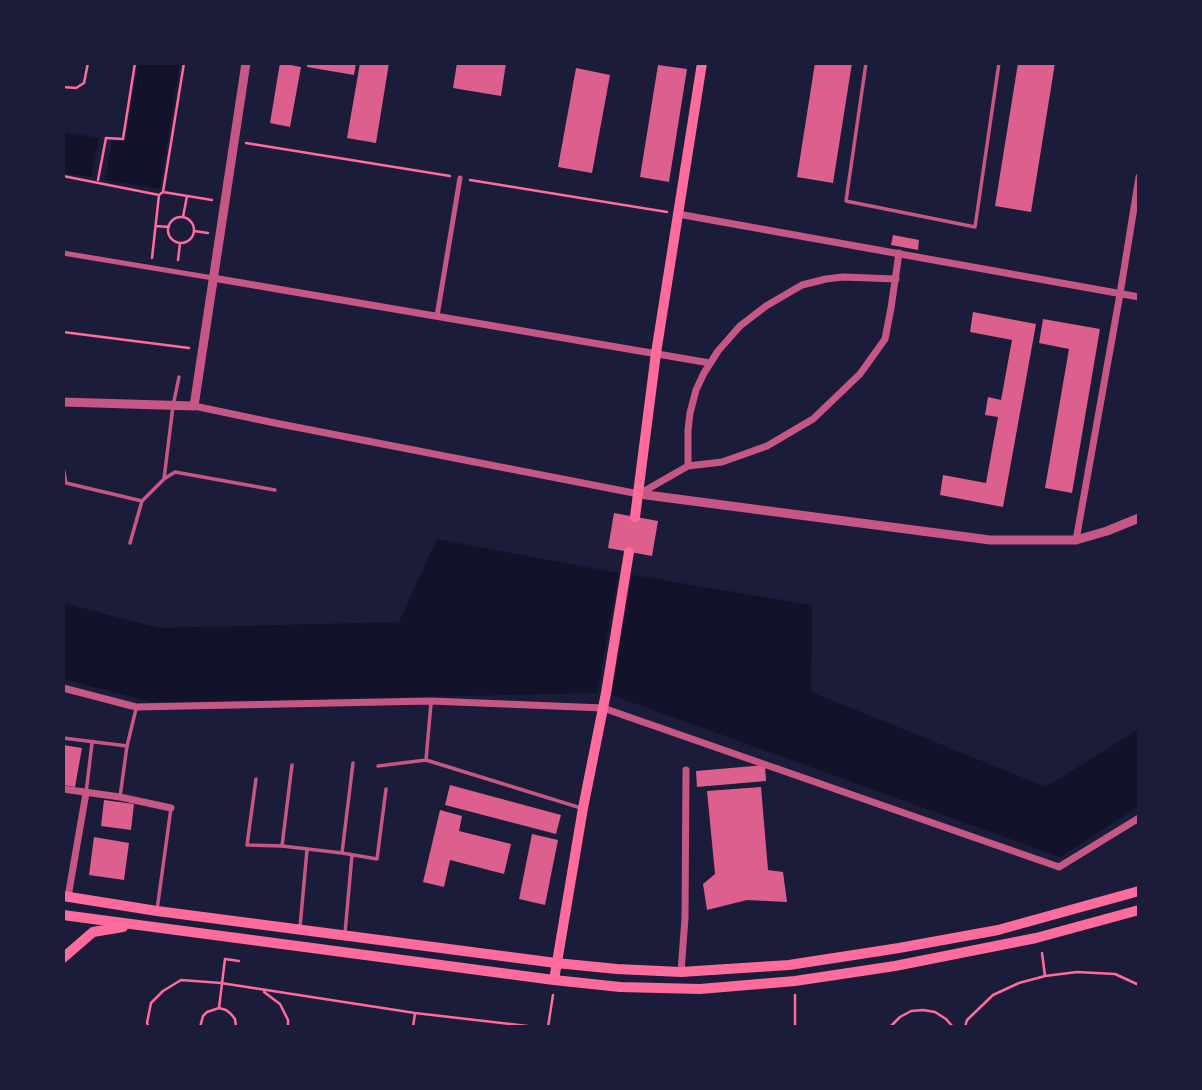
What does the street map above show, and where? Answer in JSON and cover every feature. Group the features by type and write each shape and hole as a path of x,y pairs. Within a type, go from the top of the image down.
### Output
{"main road":[{"path":"635,517 656,353 702,63"},
{"path":"554,980 629,552"},
{"path":"65,897 556,963 681,972 789,965 899,948 998,930 1139,891"},
{"path":"63,915 554,980 620,987 700,989 795,981 895,966 1036,937 1139,910"},
{"path":"63,958 93,932 132,925"}],"street":[{"path":"194,406 246,63"},
{"path":"1076,540 1139,177"},
{"path":"437,316 460,178"},
{"path":"678,214 1139,297"},
{"path":"63,253 710,363"},
{"path":"639,494 688,466 722,462 767,446 813,419 860,374 885,339 900,253"},
{"path":"688,466 688,430 696,390 718,351 740,326 766,306 802,285 843,277 896,279"},
{"path":"63,402 194,406 639,494 990,540 1076,540 1139,518"},
{"path":"63,688 136,707 431,701 603,708 1059,867 1139,818"},
{"path":"681,972 685,918 686,770"},
{"path":"63,789 171,808"},
{"path":"65,897 86,793"}],"lane":[{"path":"866,63 846,201 975,226 999,63"},
{"path":"164,479 179,377"},
{"path":"63,467 66,482 142,501"},
{"path":"130,543 142,501 175,472 275,490"},
{"path":"426,760 431,701"},
{"path":"120,797 136,707"},
{"path":"63,738 127,746"},
{"path":"86,793 92,743"},
{"path":"378,766 426,760 583,808"},
{"path":"342,853 353,763"},
{"path":"282,846 292,765"},
{"path":"256,779 247,845 282,846 377,859 386,789"},
{"path":"157,911 171,808"},
{"path":"300,929 307,850"},
{"path":"345,935 352,855"}],"path":[{"path":"63,87 76,88 84,83 88,63"},
{"path":"98,182 106,138 123,139 135,63"},
{"path":"151,268 159,195 163,192 184,63"},
{"path":"63,177 159,195"},
{"path":"163,192 225,201"},
{"path":"183,217 187,196"},
{"path":"183,217 192,223 194,232 190,239 180,243 170,236 169,227 173,220 183,217"},
{"path":"156,226 169,227"},
{"path":"176,272 180,243"},
{"path":"63,332 203,350"},
{"path":"1042,953 1045,975"},
{"path":"219,1008 225,959 239,961"},
{"path":"965,1027 967,1020 993,995 1045,975 1077,972 1115,974 1139,985"},
{"path":"149,1027 147,1023 151,1003 163,991 181,981 221,983 415,1013 536,1027"},
{"path":"261,990 280,1003 288,1020 288,1027"},
{"path":"548,1027 553,995"},
{"path":"795,995 795,1027"},
{"path":"200,1027 203,1016 219,1008 231,1014 236,1027"},
{"path":"890,1027 911,1011 923,1010 935,1012 953,1027"},
{"path":"413,1027 415,1013"},
{"path":"487,1021 487,1027"}],"shaded area":[{"path":"138,63 180,63 160,189 105,180 112,141 125,142"},
{"path":"63,132 99,138 91,177 63,173"},
{"path":"437,539 812,605 811,692 1046,787 1139,729 1139,806 1060,857 606,693 153,702 63,679 63,603 159,628 399,622"}],"pier":[{"path":"619,570 633,572 611,698 597,696"}],"building":[{"path":"280,63 301,67 290,127 270,123"},
{"path":"307,63 356,63 354,75 307,67"},
{"path":"360,63 389,63 376,143 347,138"},
{"path":"457,63 506,63 501,96 453,88"},
{"path":"815,63 852,63 833,183 797,177"},
{"path":"1018,63 1055,63 1031,212 995,206"},
{"path":"658,65 687,69 669,182 640,177"},
{"path":"576,68 610,75 592,173 558,167"},
{"path":"893,235 919,240 918,250 891,245"},
{"path":"973,312 1036,324 1003,507 940,495 943,475 986,483 998,417 985,415 988,397 1001,400 1012,340 970,332"},
{"path":"1043,319 1100,329 1072,493 1045,488 1069,349 1039,343"},
{"path":"614,513 658,521 652,556 608,548"},
{"path":"63,745 82,748 75,787 63,785"},
{"path":"765,765 766,781 697,787 696,771"},
{"path":"450,785 561,815 556,834 445,805"},
{"path":"761,787 768,870 783,872 787,902 747,900 707,910 703,884 715,874 707,791"},
{"path":"104,800 134,804 131,830 101,826"},
{"path":"440,810 462,816 459,831 511,844 504,874 450,860 444,887 423,882"},
{"path":"532,834 558,840 545,905 519,899"},
{"path":"94,837 129,843 124,880 89,875"}]}
